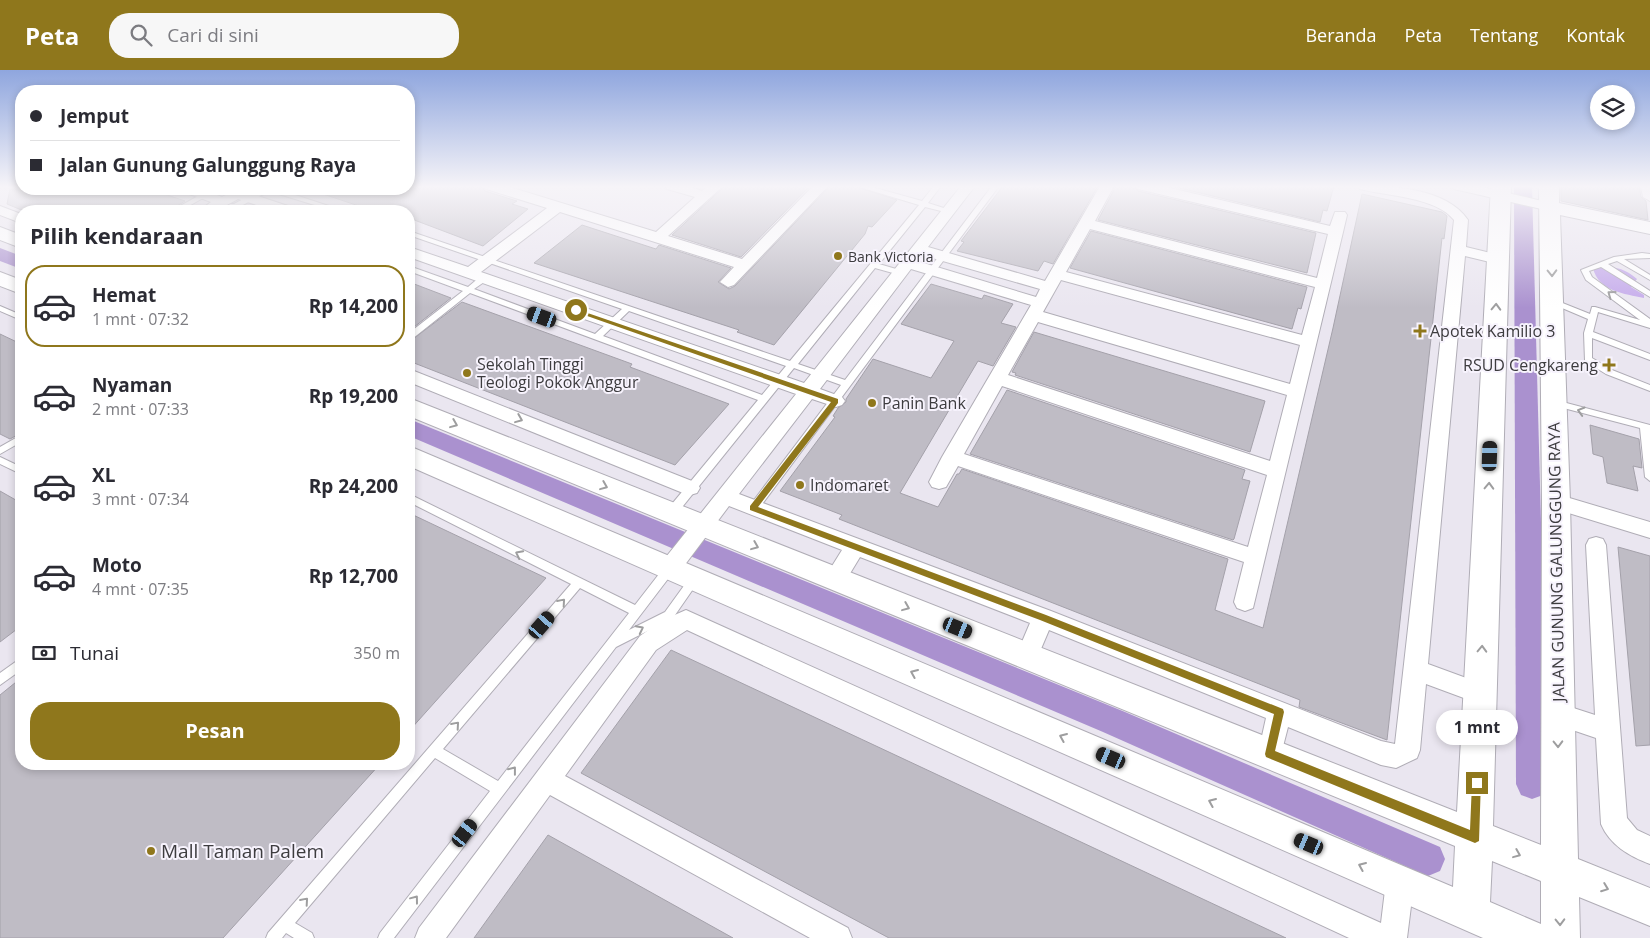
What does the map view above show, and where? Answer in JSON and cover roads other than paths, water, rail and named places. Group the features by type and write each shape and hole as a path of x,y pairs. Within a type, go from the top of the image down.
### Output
{"street":[{"path":"475,280 495,262 542,227"},
{"path":"619,227 745,265"},
{"path":"658,238 671,227"},
{"path":"728,282 782,227"},
{"path":"682,568 701,530 937,227"},
{"path":"939,482 1084,227"},
{"path":"1100,227 1323,284"},
{"path":"1245,602 1337,227"},
{"path":"726,497 1043,618 1381,753 1396,756 1408,750 1460,227"},
{"path":"1471,913 1498,259 1501,227"},
{"name":"JALAN GUNUNG GALUNGGUNG RAYA","path":"1548,227 1552,302 1556,502 1560,938"},
{"path":"0,233 15,239"},
{"path":"919,249 1309,342"},
{"path":"1458,250 1498,259"},
{"path":"415,255 475,280 612,323 836,401"},
{"path":"904,268 933,271 1037,309 1297,392"},
{"path":"0,278 15,285"},
{"path":"415,377 690,488"},
{"path":"998,378 1278,471"},
{"path":"415,408 671,513 701,530 835,579 1650,907"},
{"path":"415,457 682,568 1528,938"},
{"path":"952,457 1256,558"},
{"path":"1556,502 1650,530"},
{"path":"1596,545 1614,824 1628,839 1650,851"},
{"path":"835,579 855,547"},
{"path":"1027,656 1043,618"},
{"path":"430,938 648,643 668,628 686,619 1382,938"},
{"path":"1416,670 1480,693"},
{"path":"1270,754 1279,712"},
{"path":"1558,714 1607,730"},
{"path":"546,779 838,938"},
{"path":"1393,938 1400,882"}],"lane":[{"path":"671,513 906,227"},
{"path":"753,508 836,401 966,227"},
{"path":"415,236 848,384"},
{"path":"1650,256 1641,254 1618,259 1585,270 1589,278 1650,324"},
{"path":"1618,259 1650,278"},
{"path":"1602,264 1650,295"},
{"path":"874,265 904,268"},
{"path":"415,269 475,280 597,337 764,399"},
{"path":"415,333 475,280"},
{"path":"1552,302 1591,317"},
{"path":"597,337 628,308"},
{"path":"1,309 15,315"},
{"path":"1650,324 1595,309 1591,317 1588,333 1588,359 1609,372 1650,388"},
{"path":"1588,333 1650,357"},
{"path":"1554,403 1647,427 1650,477"},
{"path":"0,452 15,442"},
{"path":"0,460 15,468"},
{"path":"415,501 636,611"},
{"path":"385,938 636,611 682,568"},
{"path":"612,644 669,615 682,568"},
{"path":"273,938 578,583"},
{"path":"0,680 15,668"},
{"path":"434,751 499,789"},
{"path":"285,924 306,938"}],"waterway":[{"path":"1523,227 1527,557 1532,784"},
{"path":"0,254 15,260"},
{"path":"415,430 1114,722 1428,859"}],"place":[{"name":"Bank Victoria","path":"838,256"},
{"name":"Apotek Kamilio 3","path":"1420,331"},
{"name":"RSUD Cengkareng","path":"1609,365"},
{"name":"Sekolah Tinggi Teologi Pokok Anggur","path":"467,373"},
{"name":"Panin Bank","path":"872,403"},
{"name":"Indomaret","path":"800,485"},
{"name":"Mall Taman Palem","path":"151,851"}]}
